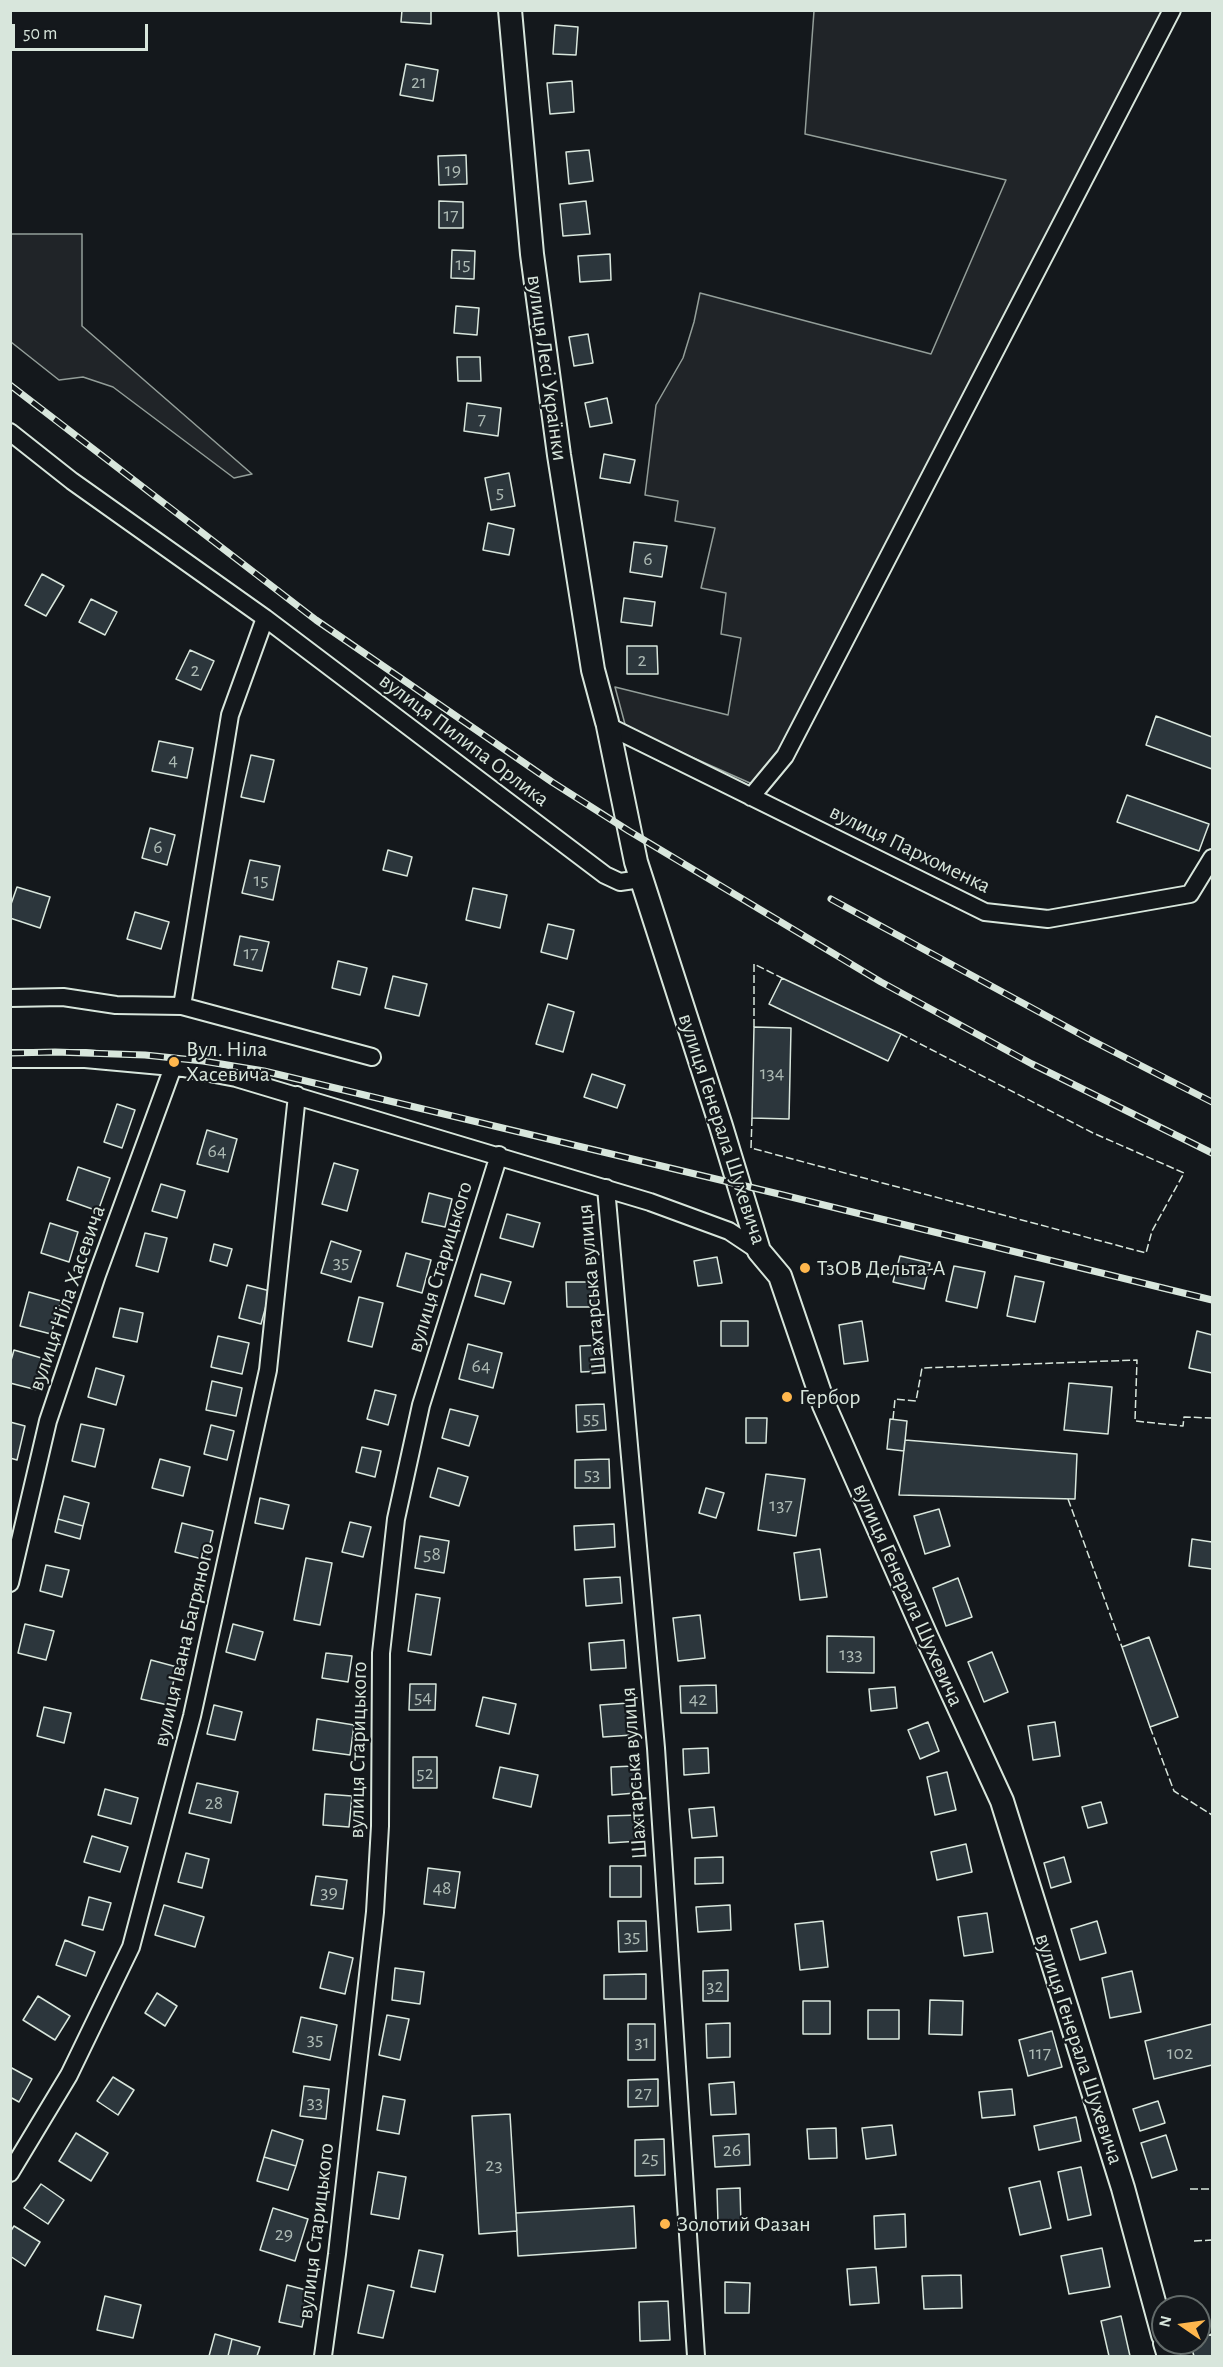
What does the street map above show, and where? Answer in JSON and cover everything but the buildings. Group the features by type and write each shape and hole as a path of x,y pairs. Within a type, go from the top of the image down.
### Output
{"street":[{"name":"вулиця Лесі Українки","path":"510,10 532,254 559,455 594,670 639,871"},
{"path":"752,797 785,756 1172,10"},
{"name":"вулиця Пилипа Орлика","path":"10,432 72,481 265,618 605,875 620,882 639,871"},
{"path":"182,1006 230,715 265,618"},
{"name":"вулиця Пархоменка","path":"607,724 985,912 1048,919 1190,894 1212,858"},
{"name":"вулиця Генерала Шухевича","path":"639,871 722,1126 759,1251 780,1276 824,1405 1002,1802 1123,2188 1152,2295"},
{"path":"10,998 63,997 116,1005 182,1006 372,1057"},
{"path":"10,1059 85,1059 173,1067 236,1078 606,1188 729,1231 759,1251"},
{"name":"вулиця Ніла Хасевича","path":"10,1583 48,1421 97,1275 173,1067"},
{"name":"вулиця Івана Багряного","path":"10,2173 69,2075 131,1947 138,1924 192,1716 268,1370 297,1095"},
{"name":"вулиця Старицького","path":"323,2356 337,2254 375,1912 380,1826 381,1653 396,1519 421,1405 499,1155"},
{"name":"Шахтарська вулиця","path":"606,1188 656,1748 696,2356"}],"shaded area":[{"path":"814,11 1172,11 759,787 626,728 615,687 728,715 741,638 721,634 726,593 701,588 715,528 675,521 678,501 645,495 656,405 683,358 700,293 931,354 1006,180 805,134"},
{"path":"10,234 82,234 82,326 252,474 234,478 113,387 83,377 59,380 11,342"}],"railway":[{"path":"10,385 316,620 552,782 629,831 881,982 1032,1064 1212,1153"},
{"path":"831,899 1089,1039 1212,1102"},
{"path":"10,1053 145,1055 264,1071 1212,1300"}],"fence":[{"path":"754,1027 754,964 782,978"},
{"path":"752,1118 751,1148 1146,1253 1152,1231 1184,1173 1093,1133 901,1034"},
{"path":"893,1419 895,1399 916,1401 922,1368 1137,1360 1135,1421 1183,1426 1184,1417 1212,1418"},
{"path":"1068,1499 1122,1647"},
{"path":"1150,1727 1174,1791 1212,1815"},
{"path":"1190,2189 1212,2189"},
{"path":"1194,2241 1212,2240"}],"place":[{"name":"Вул. Ніла Хасевича","path":"174,1062"},
{"name":"ТзОВ Дельта-А","path":"805,1268"},
{"name":"Гербор","path":"787,1397"},
{"name":"Золотий Фазан","path":"665,2224"}]}
